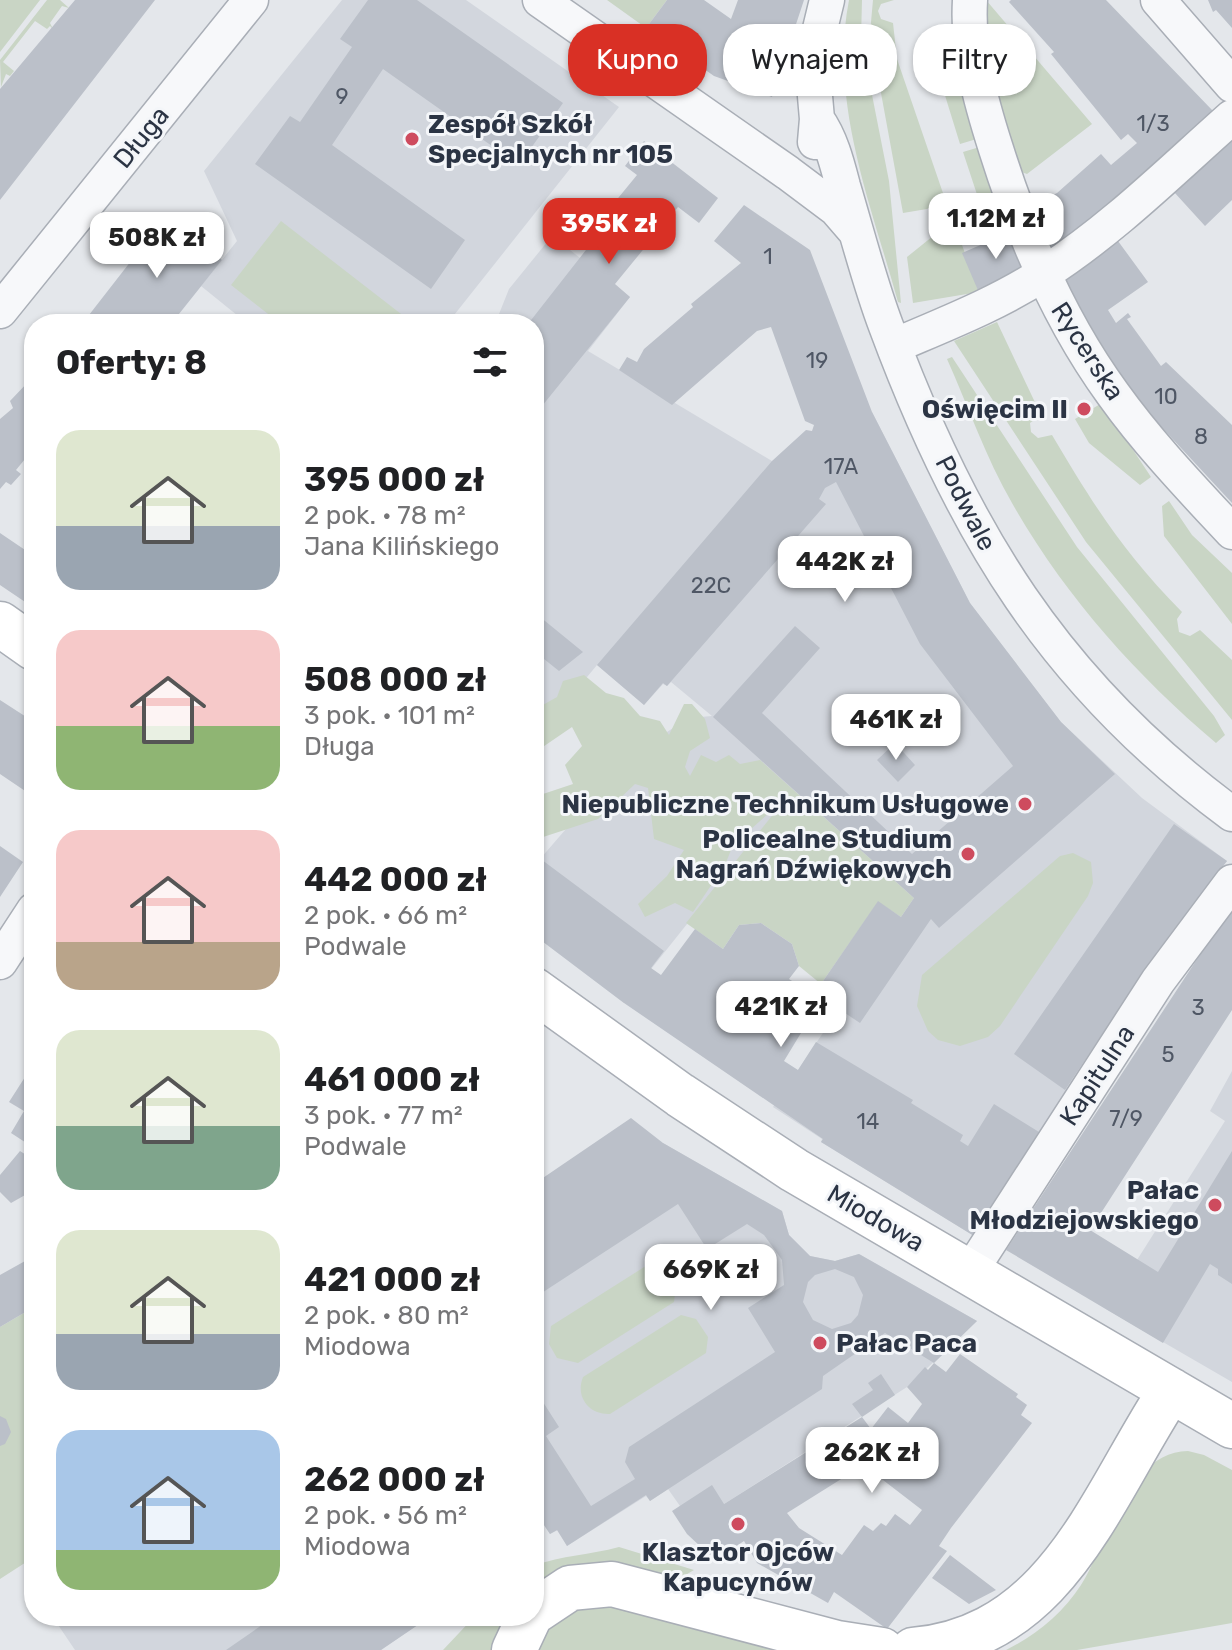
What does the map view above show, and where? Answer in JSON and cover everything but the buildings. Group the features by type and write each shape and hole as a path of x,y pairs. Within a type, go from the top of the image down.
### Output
{"street":[{"name":"Długa","path":"0,311 251,0"},
{"path":"540,0 788,173 836,209 858,235"},
{"name":"Podwale","path":"788,173 803,165 814,151 817,119 812,62 827,0"},
{"name":"Rycerska","path":"970,0 970,49 979,96 1018,222 1050,292 1112,393 1178,474 1232,532"},
{"path":"1158,0 1232,85"},
{"path":"894,346 1002,298 1044,274 1109,227 1232,117"},
{"name":"Podwale","path":"817,119 830,145 894,346 959,498 1029,613 1082,680 1169,765 1229,805"},
{"path":"0,624 24,641"},
{"name":"Kapitulna","path":"970,1272 1158,981 1232,882"},
{"path":"0,962 24,925"},
{"name":"Miodowa","path":"544,997 714,1118 840,1197 1232,1426"},
{"path":"913,1650 950,1644 989,1630 1039,1595 1073,1551 1171,1390"},
{"path":"544,1606 570,1588 602,1583 837,1643 882,1650"},
{"path":"514,1650 526,1626"}],"shaded area":[{"name":"Zespół Szkół Specjalnych nr 105","path":"342,0 466,0 568,71 568,96 603,96 619,107 455,314 236,314 201,286 237,241 204,171"},
{"path":"552,236 630,297 588,351 772,461 872,412 970,603 1061,722 1142,798 1227,861 1157,952 974,1236 821,1142 822,1139 773,1107 914,898 793,791 624,1003 544,943 544,854 629,756 689,718 712,716 671,682 667,686 663,684 644,705 597,665 544,729 544,314 499,314 509,289"},
{"path":"1232,1071 1232,1382 1106,1309 1225,1121 1210,1111"},
{"path":"663,1143 782,1211 789,1235 810,1256 835,1261 859,1254 977,1321 907,1387 724,1504 680,1506 668,1489 650,1501 646,1496 567,1546 558,1530 550,1534 544,1525 544,1224"},
{"path":"59,1626 416,1626 381,1650 75,1650"}],"green space":[{"path":"0,0 40,0 0,52"},
{"path":"47,0 60,0 69,8 62,6 50,23 53,29 50,26 47,29 35,21 3,62 14,71 10,76 6,74 1,87 0,60"},
{"path":"607,0 667,0 649,24 640,24"},
{"path":"849,0 862,0 861,24 846,24"},
{"path":"873,0 894,0 881,4 878,11 881,19 893,24 871,24"},
{"path":"986,0 1007,24 981,24 979,14"},
{"path":"1036,58 1092,124 1027,174 1013,169 997,96 1036,96"},
{"path":"897,59 945,199 927,209 903,213 882,96 897,96"},
{"path":"847,96 872,96 889,181 901,303 898,302 865,190"},
{"path":"945,96 969,96 980,138 960,144"},
{"path":"983,146 1015,230 992,240 963,152"},
{"path":"953,220 979,292 913,303 907,257"},
{"path":"281,221 401,314 268,314 231,285"},
{"path":"997,322 1041,415 1030,423 1031,432 1038,438 1052,435 1111,528 1182,612 1177,619 1179,632 1190,636 1200,630 1232,660 1232,720 1086,542 954,341"},
{"path":"952,357 1077,547 1214,716 1225,735 1216,743 1130,661 1078,602 1055,570 1012,503 994,468 947,359"},
{"path":"1102,403 1151,477 1140,485 1089,443 1075,419"},
{"path":"1169,501 1192,535 1232,573 1232,624 1164,536 1162,506"},
{"path":"584,675 606,693 624,698 640,716 660,721 669,735 684,704 692,704 705,719 710,738 690,751 685,767 690,776 701,755 716,762 729,755 740,764 760,760 914,898 901,917 878,902 821,984 799,966 792,944 761,923 739,925 723,949 686,923 787,797 733,845 725,865 693,912 675,903 645,917 638,904 667,876 684,850 654,839 648,788 635,784 598,819 544,837 544,794 573,784 565,765 582,746 572,727 544,746 544,704 557,697 563,681"},
{"path":"1073,853 1091,862 1093,883 1088,896 1000,1026 988,1037 960,1046 938,1040 928,1031 917,1006 922,975 1060,856"},
{"path":"649,1264 665,1268 676,1286 674,1302 578,1363 557,1358 549,1344 551,1326"},
{"path":"24,1313 24,1563 0,1579 0,1327"},
{"path":"681,1315 696,1319 708,1337 706,1353 610,1414 590,1408 582,1398 583,1377"},
{"path":"1188,1451 1204,1455 1232,1470 1232,1623 1077,1650 1006,1650 1048,1622 1074,1595 1135,1482 1150,1466 1168,1455"},
{"path":"619,1547 694,1570 677,1580 621,1567 587,1566 544,1579 544,1563"},
{"path":"596,1602 782,1650 535,1650 546,1630 558,1617 573,1608"},
{"path":"466,1626 501,1626 495,1650 443,1650"}],"place":[{"name":"Zespół Szkół Specjalnych nr 105","path":"412,139"},
{"name":"Oświęcim II","path":"1084,409"},
{"name":"Niepubliczne Technikum Usługowe","path":"1025,804"},
{"name":"Policealne Studium Nagrań Dźwiękowych","path":"968,854"},
{"name":"Pałac Młodziejowskiego","path":"1215,1205"},
{"name":"Pałac Paca","path":"820,1343"},
{"name":"Klasztor Ojców Kapucynów","path":"738,1524"}]}
